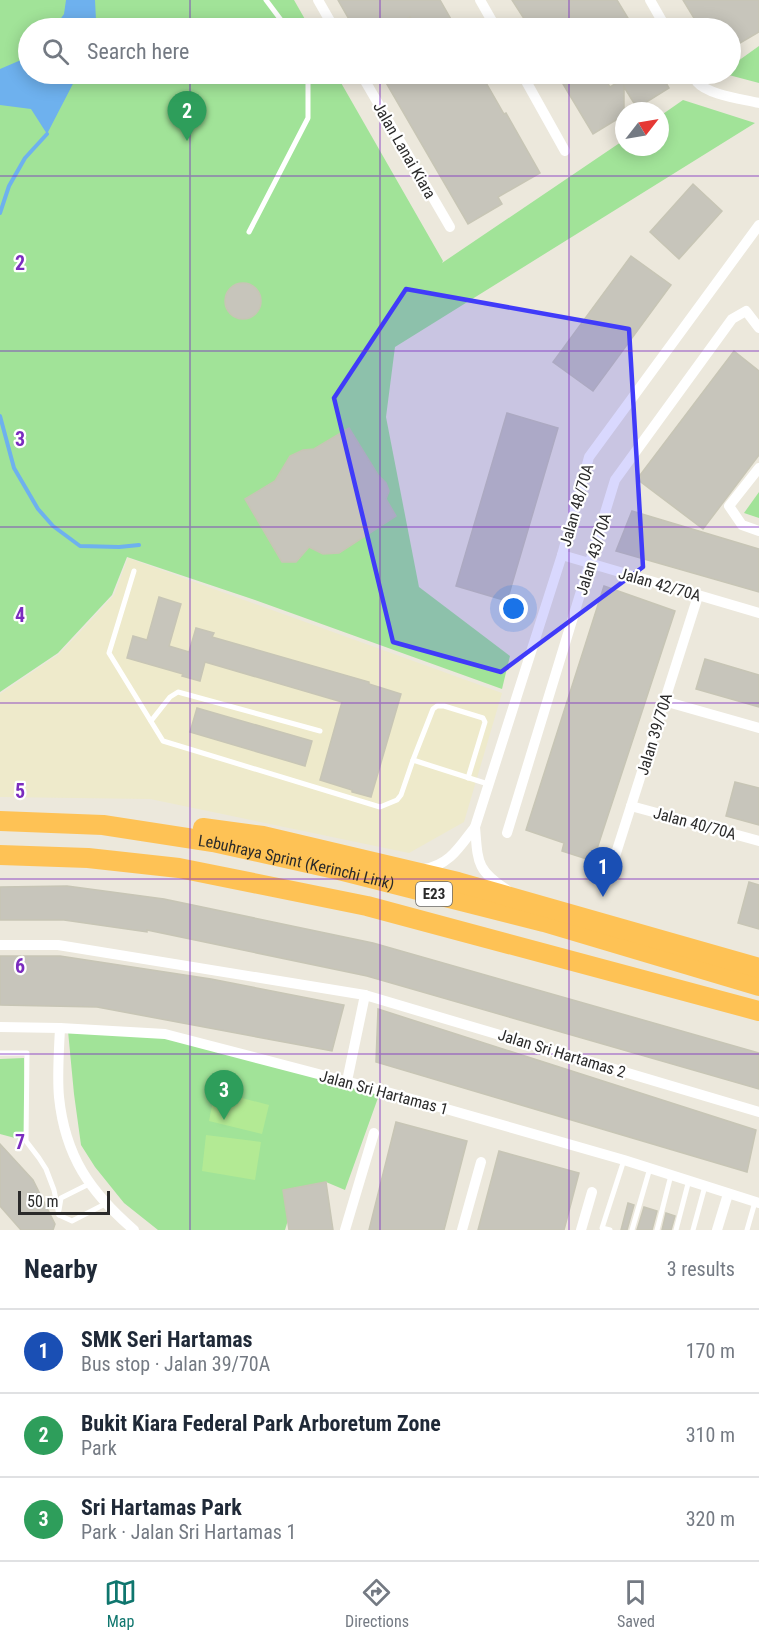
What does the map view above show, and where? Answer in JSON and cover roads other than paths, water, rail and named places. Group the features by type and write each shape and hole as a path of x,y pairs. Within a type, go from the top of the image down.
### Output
{"highway":[{"path":"103,825 148,820 263,836 458,882 759,968"},
{"name":"Lebuhraya Sprint (Kerinchi Link)","path":"0,821 103,825 213,842 339,870 544,922 759,986"},
{"name":"Lebuhraya Sprint (Kerinchi Link)","path":"0,855 88,858 179,868 367,906 759,1011"},
{"path":"473,933 759,1023"}],"street":[{"path":"318,0 328,18"},
{"path":"480,0 490,18"},
{"path":"650,0 660,18"},
{"name":"Jalan Lanai Kiara","path":"367,84 450,227"},
{"path":"528,84 566,151"},
{"path":"698,84 725,95 759,103"},
{"name":"Jalan 48/70A","path":"530,902 506,890 484,873 480,862 476,827 562,555 589,457 759,225"},
{"name":"Jalan 43/70A","path":"507,833 615,480 732,319 746,311 759,328"},
{"path":"759,468 729,506 742,525 759,531"},
{"name":"Jalan 42/70A","path":"562,555 759,613"},
{"name":"Jalan 39/70A","path":"610,872 698,596"},
{"path":"663,701 759,728"},
{"name":"Jalan 40/70A","path":"631,806 759,841"},
{"name":"Jalan 48/70A","path":"401,869 423,869 445,862 476,827"},
{"name":"Jalan Sri Hartamas 2","path":"0,945 58,945 365,995 759,1112"},
{"path":"347,1081 365,995"},
{"name":"Jalan Sri Hartamas 1","path":"0,1027 165,1034 347,1081 624,1160 757,1202"},
{"path":"60,1028 59,1095 68,1142 89,1184 105,1204 134,1230"},
{"path":"345,1230 374,1133"},
{"path":"462,1230 481,1162"},
{"path":"581,1230 592,1192"},
{"path":"717,1230 728,1194"}],"lane":[{"path":"266,0 280,18"},
{"path":"249,232 308,118 308,84"},
{"path":"135,572 109,652 163,741 380,807 397,800 401,795 433,709 437,706 444,706 483,718 485,722 468,778"},
{"path":"151,721 178,692 320,731"},
{"path":"413,760 489,784"},
{"path":"0,1053 27,1053 26,1141 46,1169 54,1190 59,1215"},
{"path":"610,1230 602,1229 624,1160"},
{"path":"632,1230 650,1168"},
{"path":"657,1230 671,1175"},
{"path":"676,1230 689,1180"},
{"path":"59,1215 61,1198 89,1184"},
{"path":"693,1230 705,1186"},
{"path":"747,1230 757,1202"},
{"path":"59,1215 72,1221 105,1204"}],"water":[{"path":"66,0 95,0 96,18 61,18"},
{"path":"18,61 18,84 73,84 47,134 31,109 0,105 0,69"}],"waterway":[{"path":"0,213 9,186 25,158 47,134"},
{"path":"0,416 14,468 38,509 53,526 80,546 139,545"}],"place":[{"name":"Bukit Kiara Federal Park Arboretum Zone","path":"187,141"},
{"name":"SMK Seri Hartamas","path":"603,897"},
{"name":"Sri Hartamas Park","path":"224,1120"}]}
